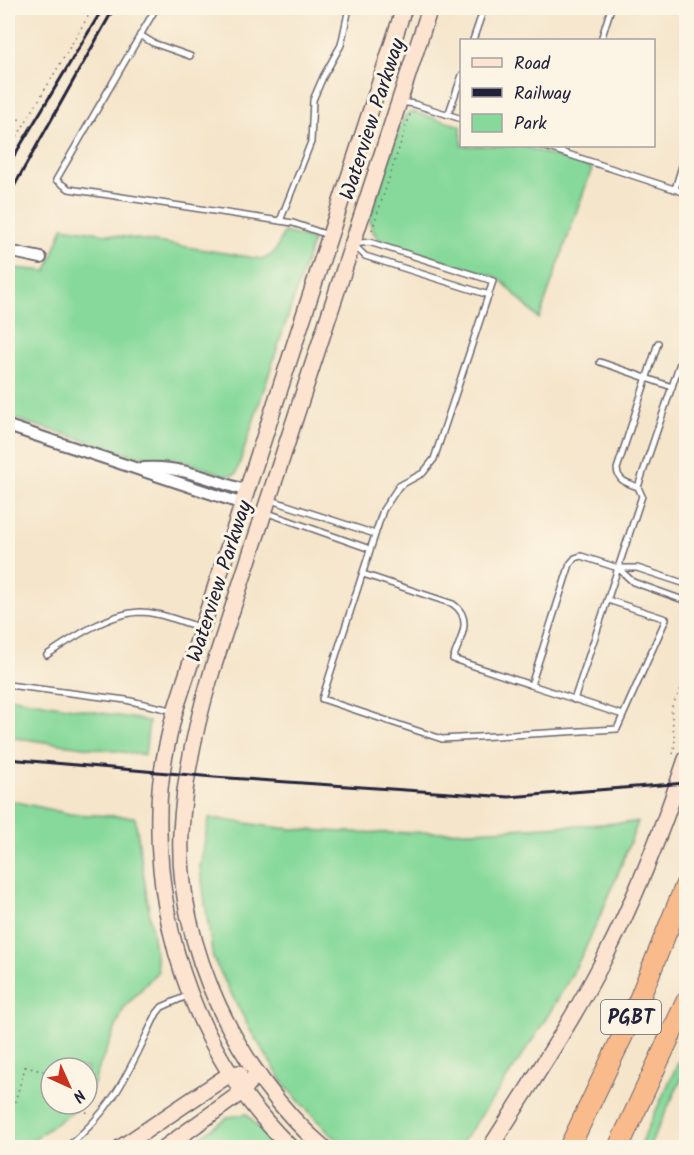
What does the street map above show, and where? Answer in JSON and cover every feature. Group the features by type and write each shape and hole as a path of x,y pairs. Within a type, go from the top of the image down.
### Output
{"highway":[{"name":"PGBT","path":"569,1148 634,1012 687,884"},
{"name":"PGBT","path":"618,1148 687,1002"}],"main road":[{"name":"Waterview Parkway","path":"291,1148 261,1116 230,1074 206,1032 189,995 168,925 160,856 159,808 164,760 175,711 404,8"},
{"name":"Waterview Parkway","path":"324,1148 283,1108 256,1073 233,1034 203,968 188,903 182,864 184,786 196,724 352,244 406,107 430,8"},
{"path":"330,236 352,244"},
{"path":"245,497 266,505"},
{"path":"490,1148 558,1041 603,960 647,865 680,757"},
{"path":"120,1148 230,1074 256,1073"},
{"path":"164,1148 242,1092 256,1073"}],"street":[{"path":"8,250 41,258"},
{"path":"10,426 138,468 245,497"}],"lane":[{"path":"156,8 56,180 69,189 293,223 330,236"},
{"path":"279,221 311,142 313,100 341,45 349,8"},
{"path":"473,39 484,8"},
{"path":"601,39 611,8"},
{"path":"140,35 153,43 190,56"},
{"path":"448,115 460,81"},
{"path":"406,107 414,104 460,118"},
{"path":"546,147 687,193"},
{"path":"566,153 568,147"},
{"path":"675,189 686,157"},
{"path":"352,244 369,242 494,281 434,459 423,473 399,486 384,510 322,699 442,739 617,729 666,619 608,600"},
{"path":"352,244 365,256 489,295"},
{"path":"638,487 622,481 617,476 617,469 658,343"},
{"path":"574,699 642,496 638,487 684,351"},
{"path":"600,362 672,387"},
{"path":"8,439 10,426"},
{"path":"266,505 375,534"},
{"path":"266,505 370,549"},
{"path":"531,685 570,564 575,558 581,556 618,568 637,568 687,584"},
{"path":"618,568 633,582 687,601"},
{"path":"363,574 453,604 461,610 465,617 465,624 453,659 623,715"},
{"path":"47,655 74,636 124,614 142,612 201,628"},
{"path":"8,685 126,700 175,711"},
{"path":"66,1148 96,1121 113,1100 129,1073 157,1013 162,1007 189,995"}],"path":[{"path":"8,152 23,122 93,8"},
{"path":"372,230 406,107"},
{"path":"8,113 23,122"},
{"path":"680,757 675,744 671,708 687,679"},
{"path":"8,1125 27,1061"},
{"path":"25,1067 39,1070"},
{"path":"90,1116 96,1121"}],"green space":[{"path":"413,112 460,126 460,147 525,147 592,168 539,319 499,278 381,241 374,233 370,218 402,120 407,114"},
{"path":"63,227 261,259 274,253 284,232 313,240 236,474 227,476 180,460 133,455 8,417 8,276 14,268 47,271"},
{"path":"8,697 149,721 145,755 8,737"},
{"path":"8,800 70,814 135,817 158,971 124,1008 99,1068 99,1056 39,1056 39,1116 67,1116 22,1147 8,1147"},
{"path":"209,818 281,828 370,833 415,833 638,822 599,919 571,976 531,1042 459,1147 349,1147 329,1133 286,1087 250,1030 213,958 200,867"},
{"path":"686,1046 686,1069 649,1147 639,1147"},
{"path":"247,1114 275,1147 185,1147 229,1117"}],"railway":[{"path":"8,166 103,8"},
{"path":"8,197 114,8"},
{"path":"8,759 214,777 509,797 686,783"}]}
